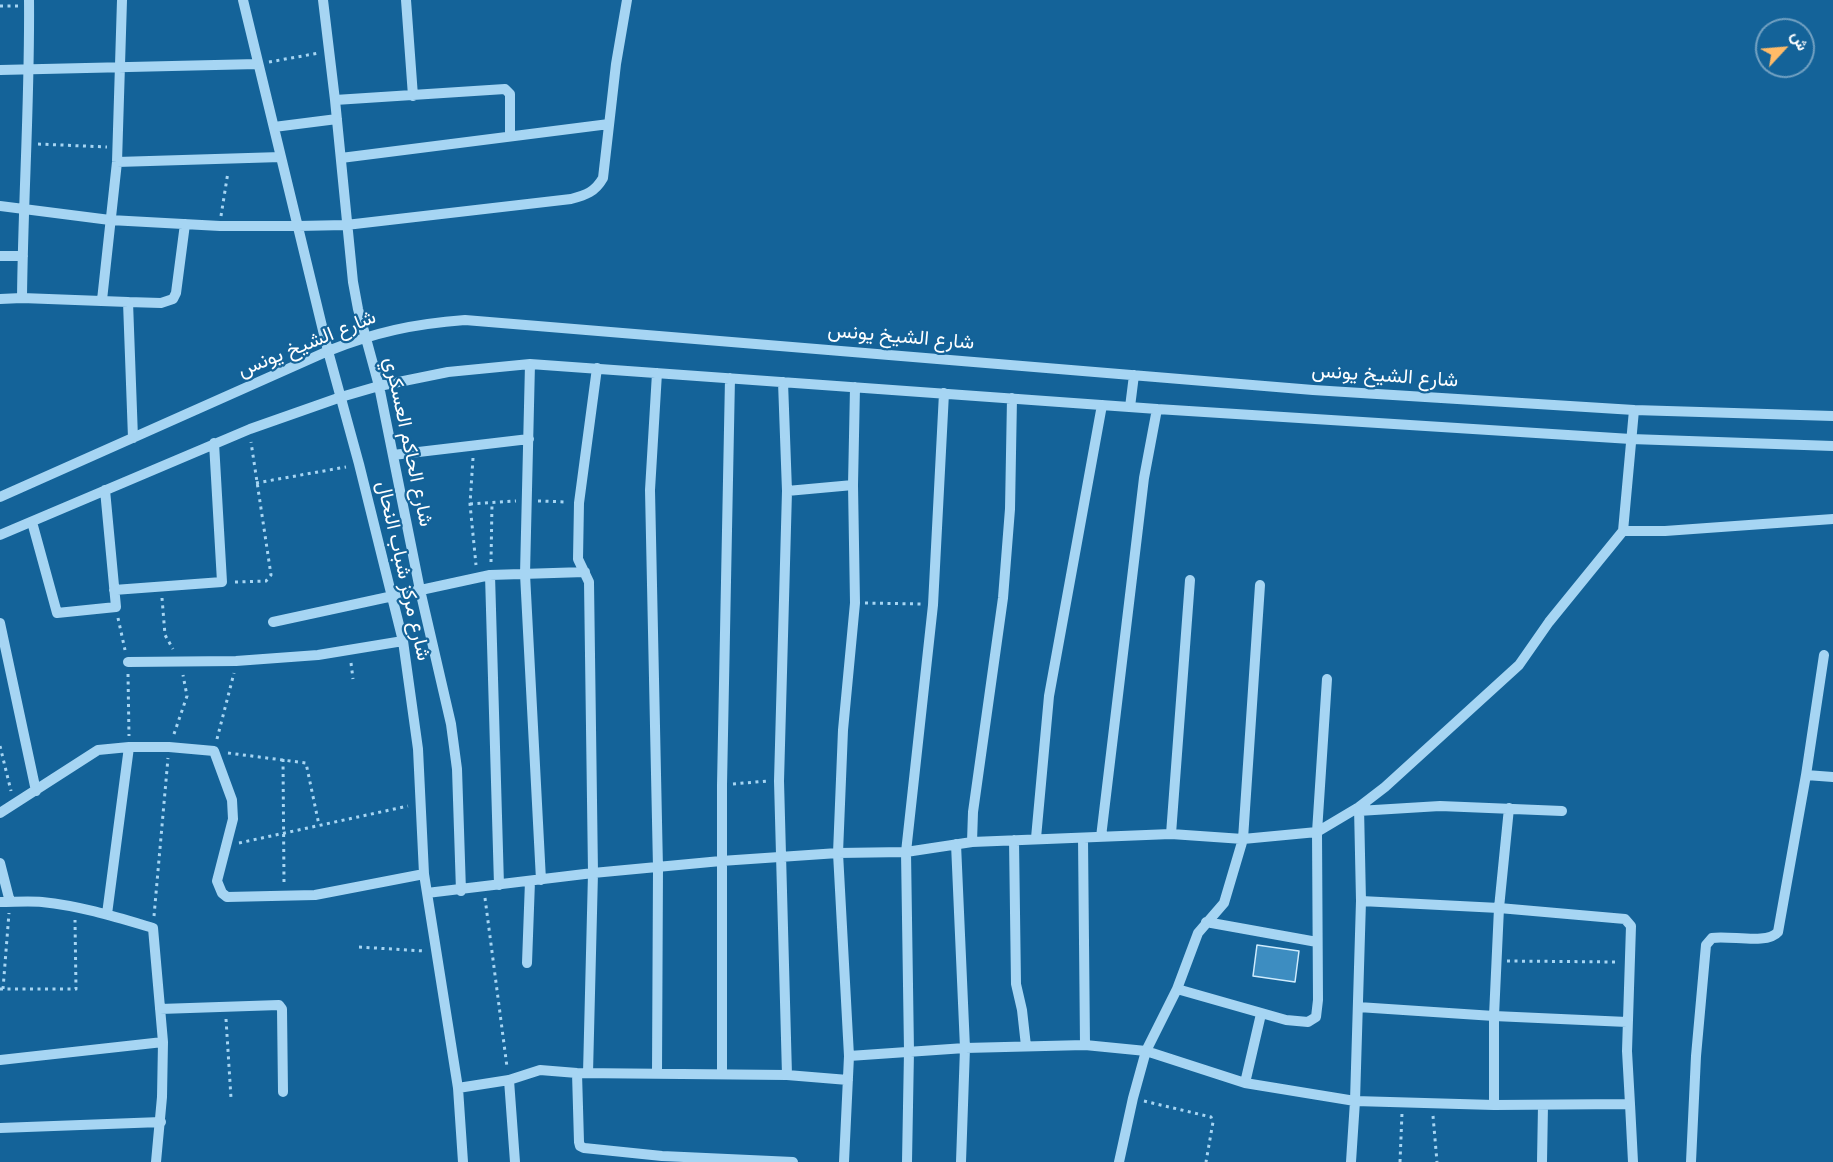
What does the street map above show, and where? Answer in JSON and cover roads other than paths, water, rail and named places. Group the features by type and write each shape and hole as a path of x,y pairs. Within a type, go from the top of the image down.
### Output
{"street":[{"path":"22,298 23,209 30,69 29,0"},
{"path":"102,300 117,162 122,0"},
{"name":"شارع مركز شباب النحال","path":"243,0 328,351 403,641 418,749 424,874 458,1088 463,1162"},
{"name":"شارع الحاكم العسكري","path":"323,0 353,282 379,386 420,590 451,724 459,804 461,891"},
{"path":"406,0 413,96"},
{"path":"0,206 110,220 220,226 298,226 346,225 571,200 589,194 598,187 603,178 616,64 627,0"},
{"path":"0,70 258,64"},
{"path":"335,100 505,89 510,94 510,136"},
{"path":"274,126 337,119"},
{"path":"341,158 609,124"},
{"path":"117,162 281,157"},
{"path":"0,299 161,303 173,299 176,293 185,224"},
{"path":"0,256 23,256"},
{"path":"128,302 133,438"},
{"name":"شارع الشيخ يونس","path":"0,497 365,336 428,323 465,320 1313,390 1634,410 1833,416"},
{"path":"527,963 535,880 525,574 530,364"},
{"path":"0,535 214,443 341,397 379,386 448,372 530,364 1157,409 1631,439 1833,446"},
{"path":"597,368 579,503 578,559 589,582 593,873 579,1142 584,1148 662,1156 793,1162"},
{"path":"657,372 650,490 658,868 657,1074"},
{"path":"1130,407 1134,375"},
{"path":"722,1074 721,861 730,378"},
{"path":"783,382 787,491 779,781 787,1075"},
{"path":"844,1162 849,1056 838,853 843,730 855,603 853,484 855,387"},
{"path":"907,1162 909,1052 906,852 933,605 944,393"},
{"path":"972,842 973,812 1003,598 1010,509 1012,398"},
{"path":"1036,838 1049,696 1102,405"},
{"path":"1101,837 1144,478 1157,409"},
{"path":"428,894 593,873 782,856 906,852 972,842 1171,834 1243,839 1317,831 1359,809 1418,759 1519,665 1549,621 1623,531 1634,410"},
{"path":"393,454 530,439"},
{"path":"114,590 222,582 214,443"},
{"path":"787,491 853,484"},
{"path":"32,522 57,613 116,608 105,490"},
{"path":"1623,531 1665,531 1833,519"},
{"path":"273,622 490,575 585,572"},
{"path":"490,575 499,885"},
{"path":"1171,834 1190,580"},
{"path":"1119,1162 1132,1098 1146,1051 1177,989 1198,933 1224,903 1243,839 1260,585"},
{"path":"0,623 36,791"},
{"path":"128,662 236,661 349,651 403,641"},
{"path":"1691,1162 1696,1056 1706,945 1712,938 1722,936 1766,939 1774,937 1778,932 1806,775 1824,655"},
{"path":"1177,989 1286,1020 1308,1022 1316,1017 1318,1000 1317,831 1327,679"},
{"path":"107,914 129,747"},
{"path":"0,813 98,750 169,747 214,752 232,800 232,819 217,881 222,893 227,897 315,895 424,874"},
{"path":"1806,775 1833,777"},
{"path":"1359,809 1440,806 1562,812"},
{"path":"1494,1105 1496,961 1509,808"},
{"path":"1352,1162 1361,901 1359,809"},
{"path":"1083,838 1085,1046"},
{"path":"1014,840 1016,984 1026,1046"},
{"path":"956,844 965,1048 962,1162"},
{"path":"0,862 5,902 40,902 75,907 153,928 163,1042 156,1162"},
{"path":"1361,901 1499,908 1626,920 1631,926 1627,1022 1633,1162"},
{"path":"1206,922 1317,942"},
{"path":"160,1009 281,1006 283,1092"},
{"path":"1358,1007 1627,1022"},
{"path":"1245,1083 1261,1014"},
{"path":"0,1060 163,1042"},
{"path":"849,1056 965,1048 1085,1046 1146,1051 1245,1083 1355,1101 1494,1105 1630,1104"},
{"path":"458,1088 509,1080 540,1070 583,1073 787,1075 848,1080"},
{"path":"509,1080 514,1162"},
{"path":"1542,1162 1543,1105"},
{"path":"0,1128 160,1122"}]}
